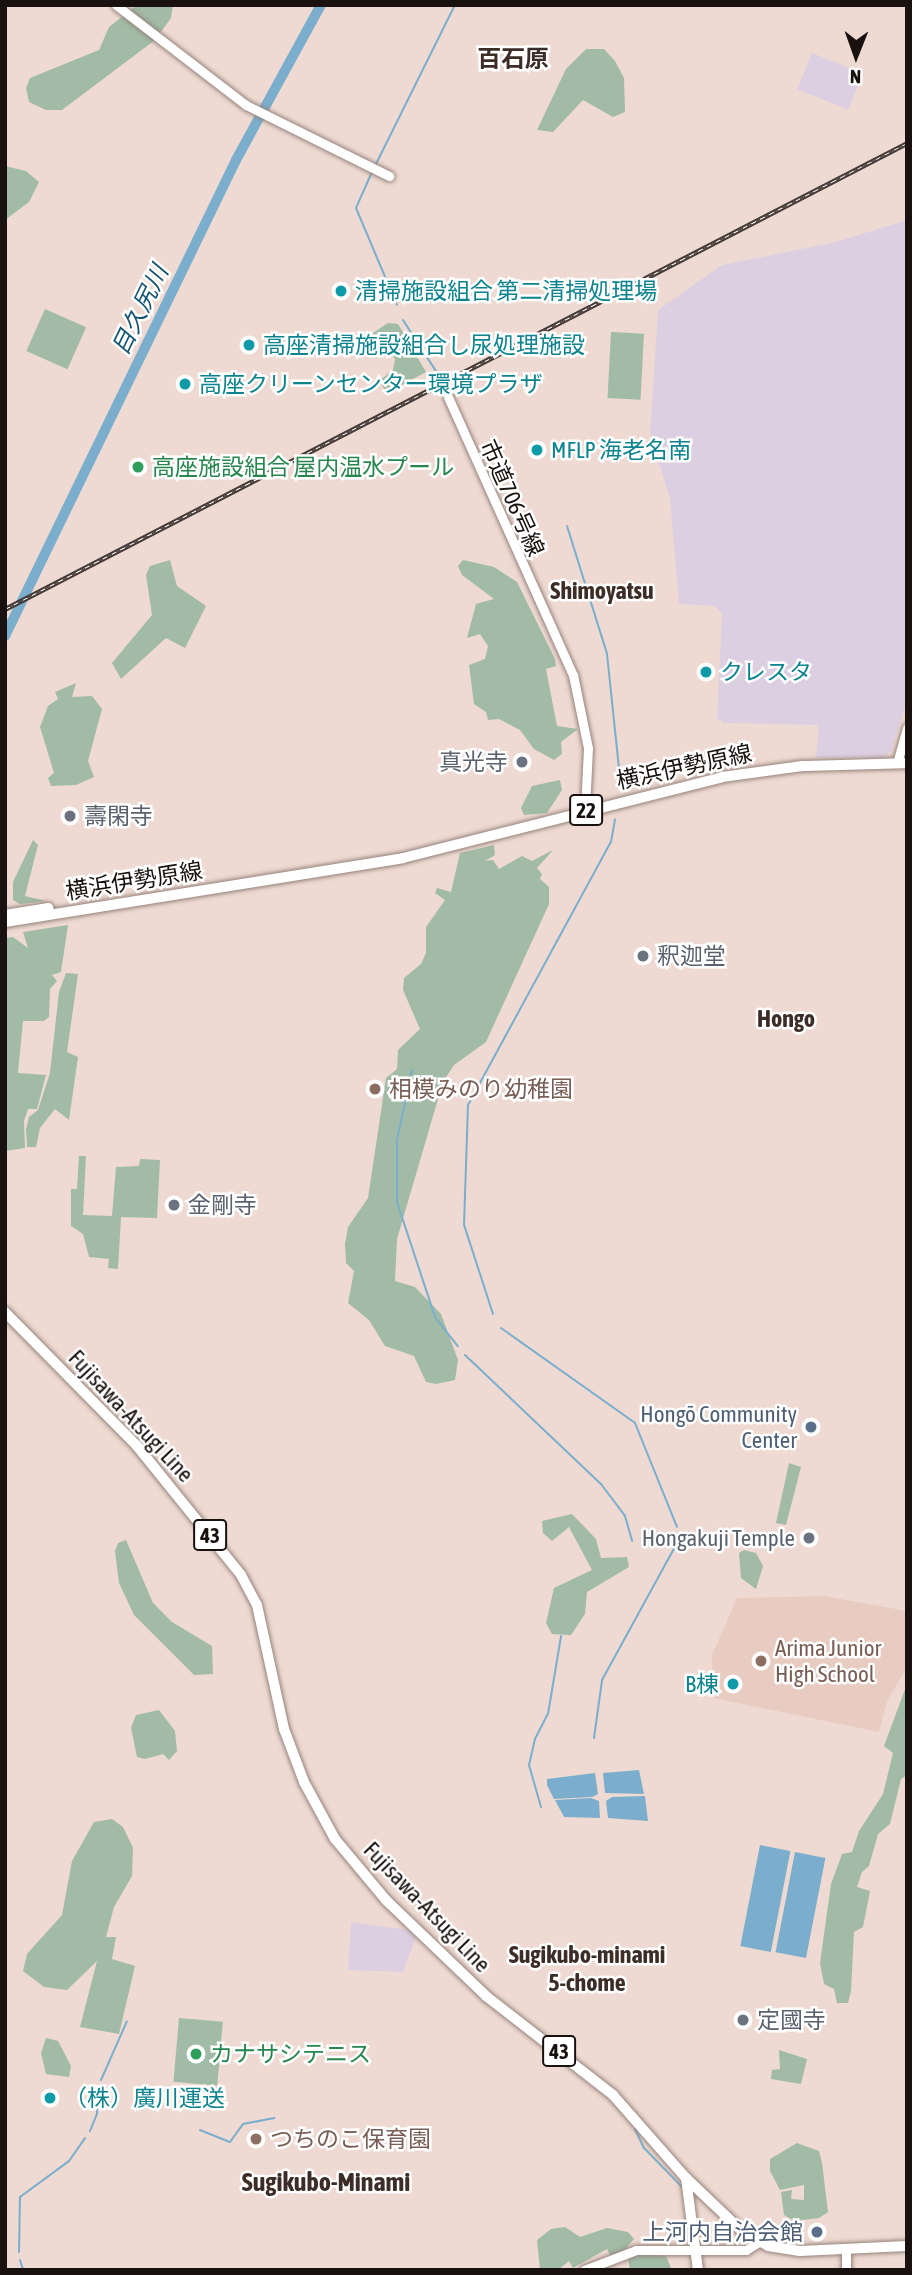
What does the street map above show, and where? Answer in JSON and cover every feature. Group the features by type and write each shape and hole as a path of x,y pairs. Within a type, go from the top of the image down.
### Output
{"main road":[{"name":"横浜伊勢原線","path":"5,922 410,857 722,777 802,766 902,763"},
{"name":"横浜伊勢原線","path":"5,915 269,879"},
{"name":"Fujisawa-Atsugi Line","path":"5,1312 137,1446 241,1575 257,1605 288,1742 318,1812 359,1872 486,1996 613,2095 686,2178 733,2224 759,2242 791,2250 907,2246"},
{"path":"686,2178 698,2253 698,2270"}],"street":[{"path":"117,5 198,71 255,110 388,176"},
{"name":"市道706号線","path":"448,397 573,675 584,715 588,772 585,810"},
{"path":"902,763 907,727"},
{"path":"584,2270 636,2250 698,2253 746,2250 759,2242"},
{"path":"846,2250 846,2270"}],"shaded area":[{"path":"812,53 863,74 848,110 797,89"},
{"path":"907,220 907,701 891,751 885,757 816,758 819,725 724,723 717,718 722,614 715,606 679,604 670,499 650,434 658,310 722,265 836,242"},
{"path":"824,1596 907,1611 907,1667 887,1701 879,1732 713,1698 712,1655 737,1598"},
{"path":"351,1922 408,1930 416,1937 403,1972 348,1970"}],"green space":[{"path":"137,5 173,5 171,18 155,40 62,110 46,110 29,102 26,88 30,78 99,50 109,27"},
{"path":"586,49 604,49 615,61 624,78 625,112 613,117 583,100 553,132 537,130 566,69"},
{"path":"5,166 26,171 39,182 29,202 5,220"},
{"path":"45,309 86,327 67,369 26,351"},
{"path":"388,323 398,324 426,372 387,393 379,381 393,370 395,359 389,350 376,352 372,344 373,333"},
{"path":"611,332 644,334 641,400 608,398"},
{"path":"170,560 177,586 206,606 185,648 166,638 121,679 112,663 152,615 146,575 150,566"},
{"path":"463,560 494,567 517,582 555,659 556,666 546,669 557,726 578,729 561,742 562,754 554,760 534,749 520,730 499,719 488,720 486,712 474,704 469,665 485,659 488,646 480,634 467,638 476,604 494,599 462,575 458,566"},
{"path":"76,683 72,697 92,696 102,709 88,761 94,777 76,785 51,786 48,778 54,773 40,727 48,706 58,699 55,692"},
{"path":"560,780 562,790 547,813 524,815 521,808 532,786"},
{"path":"33,840 38,845 25,896 46,901 20,904 13,900 13,882"},
{"path":"494,845 495,855 485,861 493,860 499,869 522,856 532,861 553,850 537,868 542,874 540,879 549,887 549,904 486,1042 454,1065 443,1082 397,1239 395,1281 415,1287 441,1314 458,1360 455,1380 436,1384 426,1382 414,1356 385,1346 369,1320 348,1303 354,1271 346,1263 345,1244 348,1227 368,1198 386,1078 397,1069 398,1050 420,1029 403,990 404,978 421,964 426,953 426,927 445,900 435,893 437,888 451,892 460,853"},
{"path":"68,925 61,972 52,975 57,981 50,989 49,1017 44,1021 23,1021 18,1073 46,1075 37,1109 28,1109 24,1121 25,1148 5,1151 5,938 13,937 28,948 23,932"},
{"path":"66,973 78,974 67,1052 78,1057 69,1120 55,1109 40,1128 36,1147 27,1147 26,1129 29,1117 38,1110 50,1073 59,992"},
{"path":"79,1156 86,1156 83,1215 112,1216 116,1167 139,1166 140,1159 160,1160 157,1218 121,1217 118,1269 108,1268 109,1259 89,1257 83,1234 71,1226 71,1189 77,1189"},
{"path":"789,1463 801,1467 786,1525 776,1523"},
{"path":"572,1514 596,1539 601,1558 627,1557 629,1567 587,1592 585,1614 571,1635 552,1634 546,1623 554,1588 592,1570 569,1527 552,1541 543,1533 542,1521"},
{"path":"126,1540 153,1603 172,1622 212,1646 213,1674 194,1675 134,1615 119,1583 115,1551 118,1543"},
{"path":"744,1550 756,1553 763,1566 756,1589 741,1578 739,1553"},
{"path":"907,1684 907,1775 901,1779 890,1824 878,1834 869,1866 862,1872 857,1887 870,1891 863,1927 854,1932 848,2003 837,2003 834,1989 824,1984 820,1963 831,1884 842,1854 852,1852 859,1831 883,1794 893,1753 884,1746"},
{"path":"159,1710 175,1731 177,1751 169,1760 163,1754 145,1759 137,1757 131,1728 136,1715"},
{"path":"112,1819 123,1827 133,1848 132,1876 114,1907 106,1937 116,1937 112,1959 135,1966 119,2034 80,2027 97,1961 67,1990 44,1987 23,1971 27,1954 62,1915 72,1861 94,1822"},
{"name":"カナサシテニス","path":"179,2018 223,2022 217,2086 173,2082"},
{"path":"46,2038 58,2041 71,2066 69,2077 46,2074 41,2053"},
{"path":"779,2050 807,2059 801,2084 771,2079 772,2070 780,2069"},
{"path":"797,2143 819,2151 828,2212 819,2218 794,2221 784,2215 781,2192 792,2190 791,2199 804,2200 804,2185 780,2190 770,2171 770,2159"},
{"path":"565,2227 580,2237 607,2228 628,2232 634,2239 623,2252 611,2257 607,2249 573,2268 569,2261 558,2270 540,2270 537,2240 551,2229"},
{"path":"638,2254 666,2256 672,2270 630,2270 628,2258"}],"water":[{"path":"639,1770 644,1794 605,1793 603,1773"},
{"path":"595,1773 598,1794 592,1797 554,1799 547,1785 547,1779"},
{"path":"645,1796 648,1821 608,1818 606,1801 612,1797"},
{"path":"591,1798 599,1801 600,1818 564,1817 555,1800"},
{"path":"760,1845 790,1851 771,1952 740,1946"},
{"path":"795,1852 825,1858 806,1958 776,1952"}],"waterway":[{"name":"目久尻川","path":"5,636 236,160 321,5"},
{"path":"376,164 455,5"},
{"path":"372,172 356,208 397,305"},
{"path":"403,320 450,393"},
{"path":"567,526 607,654 619,769"},
{"path":"618,779 618,788"},
{"path":"493,1314 464,1225 468,1105 611,842 615,819"},
{"path":"412,1070 397,1140 397,1202 435,1317 458,1346"},
{"path":"501,1328 635,1423 677,1527"},
{"path":"465,1355 601,1484 625,1516 632,1541"},
{"path":"594,1738 602,1680 678,1541"},
{"path":"541,1807 529,1765 535,1739 548,1714 561,1636"},
{"path":"101,2080 127,2021"},
{"path":"90,2131 97,2114 97,2088"},
{"path":"200,2130 230,2142 243,2124 274,2118"},
{"path":"635,2129 644,2148 682,2187"},
{"path":"19,2252 20,2197 69,2161 85,2138"},
{"path":"20,2260 23,2270"}],"railway":[{"path":"5,609 907,143"}],"place":[{"name":"清掃施設組合 第二清掃処理場","path":"341,291"},
{"name":"高座清掃施設組合し尿処理施設","path":"249,345"},
{"name":"高座クリーンセンター環境プラザ","path":"185,384"},
{"name":"MFLP 海老名南","path":"537,450"},
{"name":"高座施設組合 屋内温水プール","path":"138,467"},
{"name":"クレスタ","path":"706,672"},
{"name":"真光寺","path":"522,762"},
{"name":"壽閑寺","path":"70,816"},
{"name":"釈迦堂","path":"643,956"},
{"name":"相模みのり幼稚園","path":"375,1089"},
{"name":"金剛寺","path":"174,1205"},
{"name":"Hongō Community Center","path":"811,1427"},
{"name":"Hongakuji Temple","path":"809,1538"},
{"name":"Arima Junior High School","path":"761,1661"},
{"name":"B棟","path":"733,1684"},
{"name":"定國寺","path":"743,2020"},
{"name":"カナサシテニス","path":"196,2054"},
{"name":"（株）廣川運送","path":"50,2098"},
{"name":"つちのこ保育園","path":"256,2139"},
{"name":"上河内自治会館","path":"817,2232"}],"district":[{"name":"百石原","path":"513,59"},
{"name":"Shimoyatsu","path":"602,591"},
{"name":"Hongo","path":"786,1019"},
{"name":"Sugikubo-minami 5-chome","path":"587,1969"},
{"name":"Sugikubo-Minami","path":"326,2183"}]}
